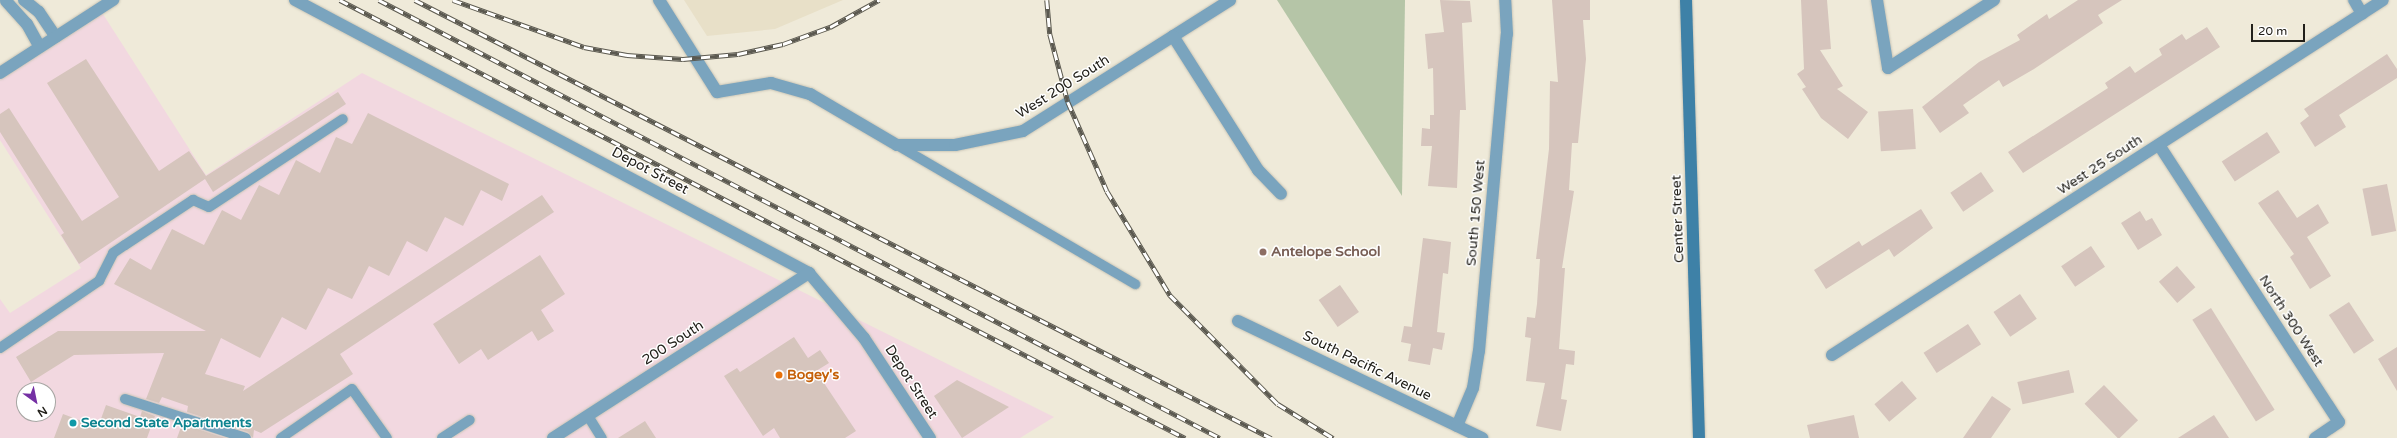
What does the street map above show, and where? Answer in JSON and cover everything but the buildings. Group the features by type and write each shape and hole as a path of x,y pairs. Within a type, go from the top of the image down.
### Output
{"street":[{"path":"5,1 22,0 39,12 56,37"},
{"path":"0,73 113,0"},
{"name":"Depot Street","path":"295,0 809,273 864,338 930,438"},
{"path":"659,0 717,92 771,83 810,94 897,145"},
{"name":"West 200 South","path":"897,145 955,144 1023,131 1230,0"},
{"name":"South 150 West","path":"1457,426 1472,388 1479,351 1507,34 1506,0"},
{"name":"Center Street","path":"1686,0 1699,438"},
{"path":"1877,0 1888,68 1994,0"},
{"path":"2354,0 2362,14"},
{"name":"West 25 South","path":"1832,355 2383,0"},
{"path":"5,1 27,24 40,47"},
{"path":"1173,36 1258,170 1281,194"},
{"name":"North 300 West","path":"2159,145 2339,422 2314,438"},
{"name":"200 South","path":"553,438 809,273"},
{"name":"South Pacific Avenue","path":"1238,321 1482,438"}],"lane":[{"path":"0,348 99,281 113,253 180,208 193,200 209,207 343,119"},
{"path":"897,145 1135,284"},
{"path":"281,438 352,389 387,438"},
{"path":"125,399 246,438"},
{"path":"588,416 602,438"},
{"path":"442,438 470,420"}],"shaded area":[{"path":"684,0 843,0 775,29 707,36"},
{"path":"101,11 206,175 362,73 1054,417 1020,438 0,438 0,299 10,313 81,268 0,140 0,78"}],"green space":[{"path":"1277,0 1405,0 1402,196"}],"railway":[{"path":"340,0 1185,438"},
{"path":"379,0 1220,438"},
{"path":"415,0 1271,438"},
{"path":"453,0 584,47 627,55 683,59 738,54 783,44 830,27 879,0"},
{"path":"1047,0 1050,34 1068,102 1107,191 1170,295 1278,404 1333,438"}],"place":[{"name":"Antelope School","path":"1263,252"},
{"name":"Bogey's","path":"779,375"},
{"name":"Second State Apartments","path":"73,423"}]}
